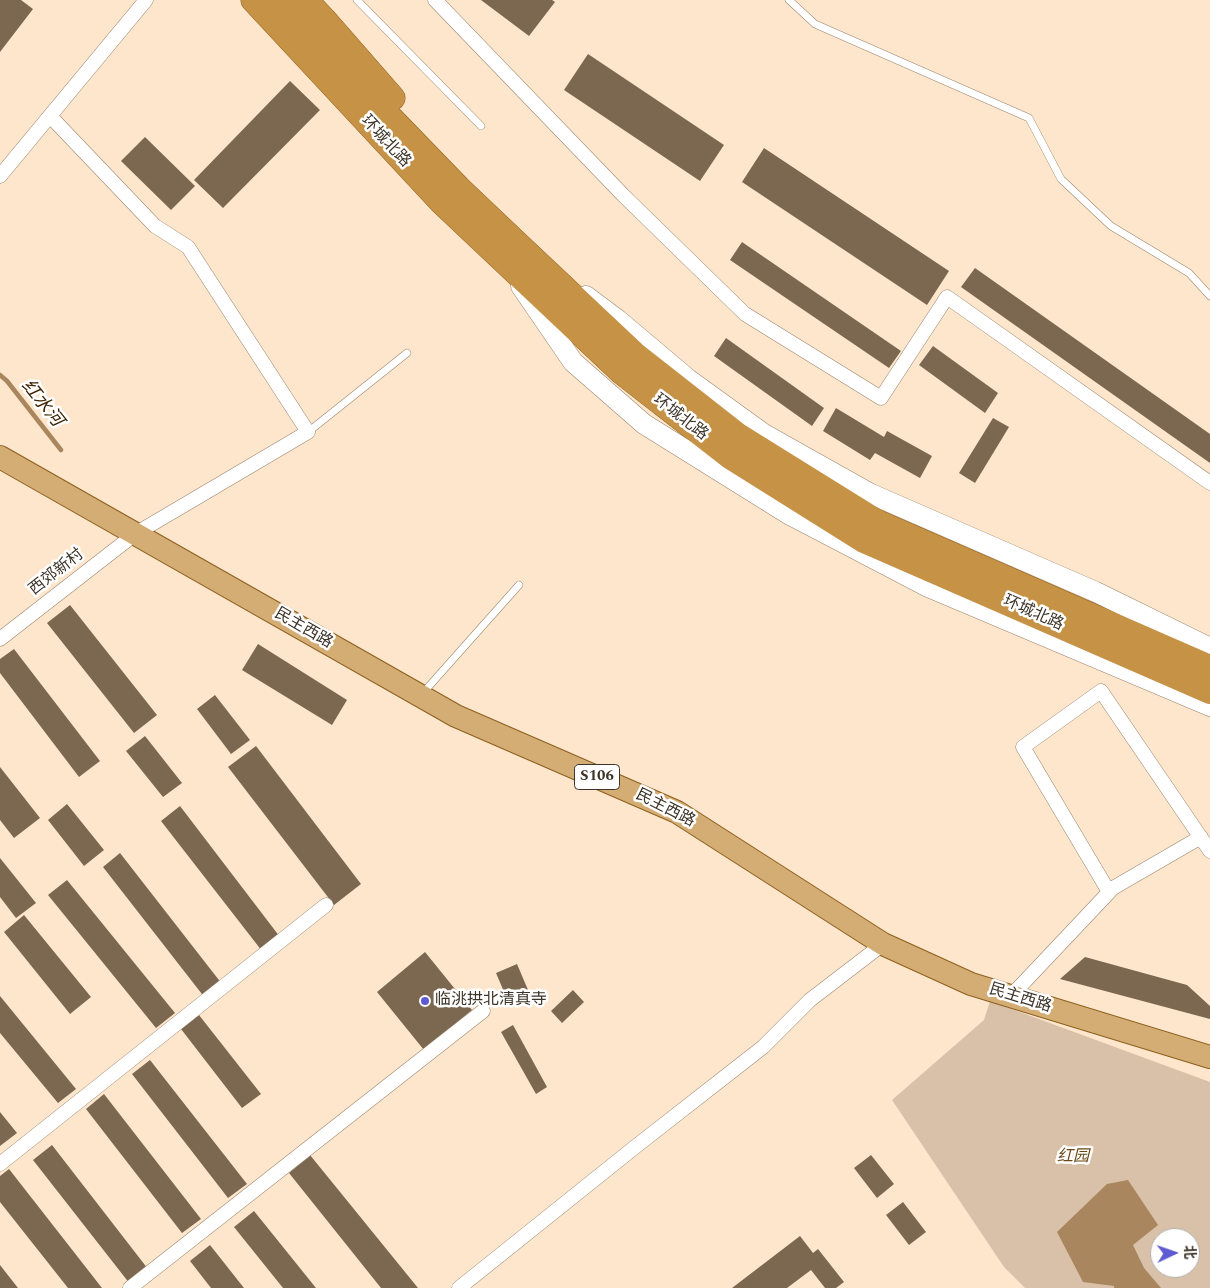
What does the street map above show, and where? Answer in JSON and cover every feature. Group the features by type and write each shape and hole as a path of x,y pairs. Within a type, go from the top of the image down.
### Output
{"highway":[{"path":"236,0 439,213 481,240"},
{"name":"环城北路","path":"253,0 442,204 481,240 511,253"},
{"name":"环城北路","path":"277,0 459,188 511,253 621,372 722,451 871,531 1210,692"},
{"path":"306,0 409,117 459,188"},
{"name":"环城北路","path":"871,531 1210,667"}],"main road":[{"path":"511,253 618,320 688,379 764,434 870,493 1096,592 1210,648"},
{"path":"511,253 573,362 644,424 790,515 926,586 1210,706"},
{"name":"民主西路","path":"0,457 456,716 677,812 883,944 971,984 1210,1057"}],"street":[{"path":"0,176 146,0"},
{"path":"434,0 622,195 745,314 882,398 947,297 1210,483"},
{"path":"50,116 155,226 188,247 308,432"},
{"name":"西郊新村","path":"0,640 135,534 308,432"},
{"path":"1110,892 1023,747 1101,690 1210,851"},
{"path":"1011,996 1113,888 1201,837"},
{"path":"0,1164 326,905"},
{"path":"459,1288 763,1047 810,1000 883,944"},
{"path":"130,1288 483,1011"}],"lane":[{"path":"357,0 481,126"},
{"path":"788,0 815,24 1029,118 1061,179 1111,226 1189,273 1210,296"},
{"path":"308,432 407,353"},
{"path":"420,696 518,586"}],"green space":[{"name":"红园","path":"990,1001 1210,1082 1210,1288 1025,1288 1004,1267 892,1100 984,1020"}],"shaded area":[{"path":"1128,1180 1158,1225 1150,1228 1150,1231 1133,1245 1150,1278 1152,1278 1161,1288 1114,1288 1114,1286 1083,1282 1057,1232 1107,1184"}],"building":[{"path":"0,0 21,0 33,9 0,52"},
{"path":"481,0 552,0 555,2 529,36"},
{"path":"588,54 724,145 700,181 564,90"},
{"path":"290,81 320,110 223,208 194,180"},
{"path":"145,137 195,186 171,210 121,161"},
{"path":"764,148 949,271 927,305 742,182"},
{"path":"742,242 901,351 889,368 730,260"},
{"path":"975,268 1210,434 1210,463 961,287"},
{"path":"726,338 824,408 812,426 714,356"},
{"path":"933,346 998,393 985,413 919,365"},
{"path":"836,408 884,437 887,431 932,456 920,478 875,453 870,460 823,431"},
{"path":"993,418 1009,427 975,483 959,473"},
{"path":"70,605 157,715 134,733 47,623"},
{"path":"258,644 347,700 332,725 242,670"},
{"path":"14,649 100,761 79,777 0,673 0,659"},
{"path":"215,695 250,740 231,754 197,709"},
{"path":"145,736 182,783 163,797 126,751"},
{"path":"256,746 361,884 334,905 228,767"},
{"path":"0,767 40,818 14,838 0,820"},
{"path":"67,804 104,850 84,866 48,820"},
{"path":"180,806 280,937 262,951 161,821"},
{"path":"120,853 222,984 205,998 103,867"},
{"path":"0,858 36,903 16,918 0,897"},
{"path":"67,880 175,1013 156,1028 48,895"},
{"path":"24,915 91,997 70,1014 4,932"},
{"name":"临洮拱北清真寺","path":"425,952 472,1010 424,1050 377,992"},
{"path":"1085,957 1187,985 1210,1006 1210,1019 1060,979"},
{"path":"517,964 531,997 510,1006 496,973"},
{"path":"573,990 584,1002 562,1023 551,1011"},
{"path":"0,996 76,1089 58,1103 0,1033"},
{"path":"199,1015 261,1094 242,1108 181,1029"},
{"path":"513,1025 547,1087 536,1094 501,1032"},
{"path":"150,1060 247,1184 228,1198 132,1074"},
{"path":"104,1094 201,1219 182,1233 86,1109"},
{"path":"0,1112 17,1133 0,1146"},
{"path":"52,1145 148,1269 130,1284 33,1160"},
{"path":"310,1155 418,1288 381,1288 289,1173"},
{"path":"871,1155 894,1184 877,1198 854,1168"},
{"path":"9,1169 102,1288 68,1288 0,1202 0,1176"},
{"path":"903,1202 926,1232 909,1245 886,1215"},
{"path":"254,1211 316,1288 283,1288 234,1227"},
{"path":"800,1236 813,1253 818,1249 844,1282 836,1288 825,1288 811,1270 787,1288 732,1288"},
{"path":"210,1245 244,1288 211,1288 190,1261"},
{"path":"0,1265 18,1288 0,1288"}],"waterway":[{"name":"红水河","path":"0,375 7,381 61,450"}],"place":[{"name":"临洮拱北清真寺","path":"425,1001"}]}
